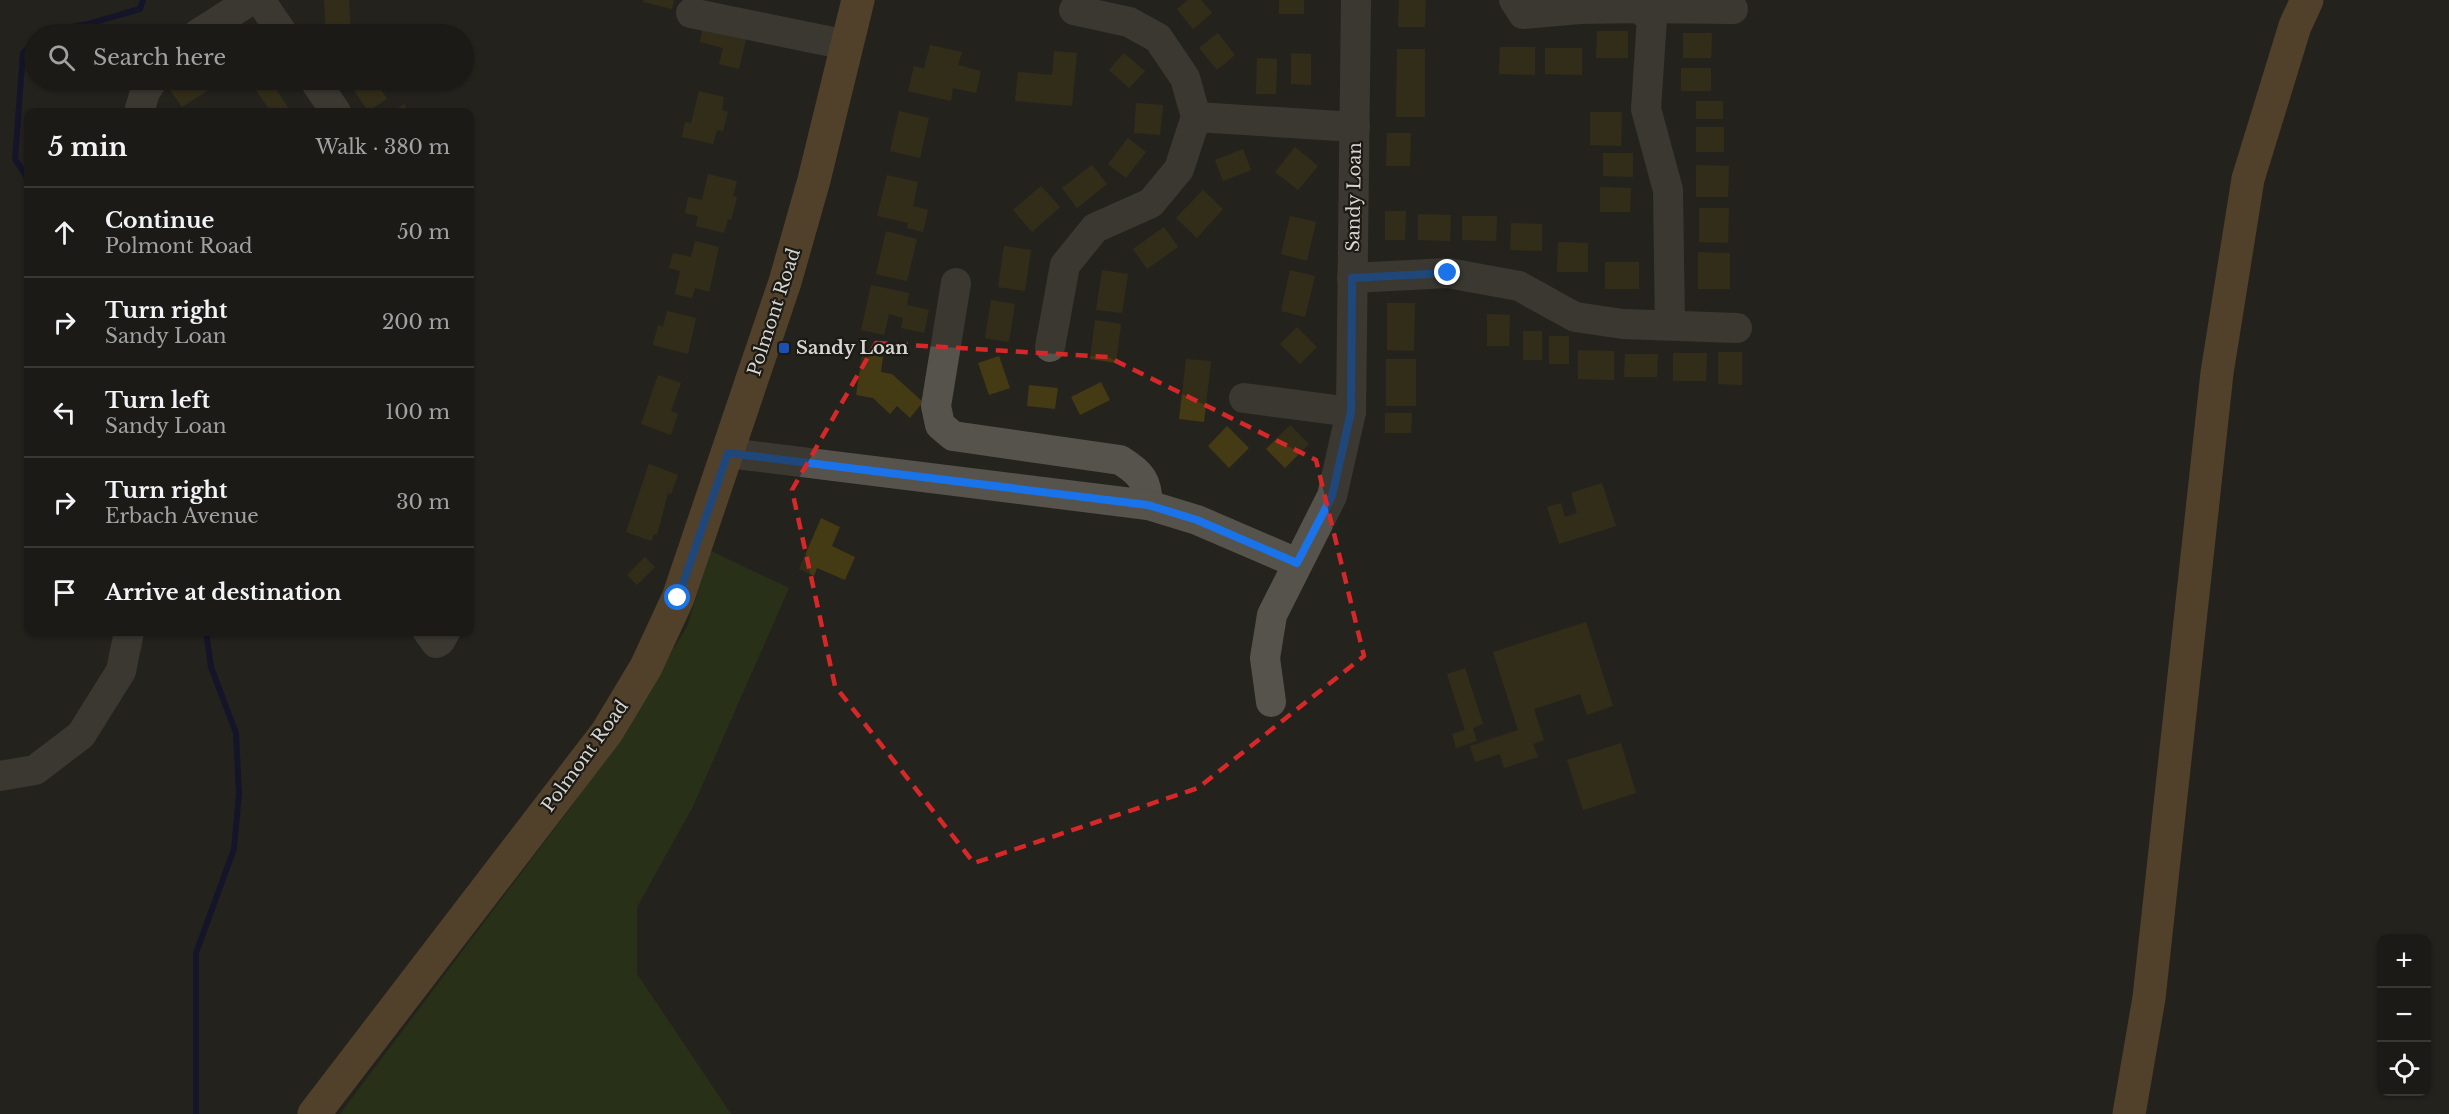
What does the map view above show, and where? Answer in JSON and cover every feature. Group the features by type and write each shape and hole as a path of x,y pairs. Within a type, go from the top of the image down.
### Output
{"main road":[{"name":"Polmont Road","path":"314,1114 607,732 646,667 678,598 785,282 814,180 858,0"},
{"path":"2128,1114 2149,998 2217,373 2248,179 2295,26 2307,0"}],"street":[{"path":"214,24 251,0"},
{"path":"260,0 276,24"},
{"name":"Sandy Loan","path":"1271,702 1265,658 1272,615 1332,496 1351,412 1356,0"},
{"path":"1519,7 1733,9"},
{"path":"1638,8 1652,18 1646,109 1668,190 1670,325"},
{"path":"1050,347 1065,265 1095,228 1151,203 1179,169 1196,117 1185,78 1158,38 1129,22 1074,10"},
{"path":"691,13 847,45"},
{"path":"140,108 146,90"},
{"path":"321,90 333,108"},
{"path":"1196,117 1355,127"},
{"path":"1352,278 1448,273 1519,286 1575,317 1623,324 1737,328"},
{"path":"956,283 936,406 940,425 953,436 1120,460 1134,469 1147,485 1148,505"},
{"path":"1244,398 1351,412"},
{"path":"728,453 1148,505 1197,520 1297,563"},
{"path":"0,776 35,770 81,735 121,671 128,636"}],"highlighted area":[{"path":"876,343 1108,357 1316,460 1364,656 1198,788 974,863 835,686 792,490"}],"green space":[{"path":"711,551 789,588 693,806 637,907 637,974 731,1114 340,1114 574,803 614,745 687,627"}],"building":[{"path":"324,0 349,0 350,24 325,24"},
{"path":"644,0 674,0 672,9 643,2"},
{"path":"1188,0 1201,0 1212,13 1193,29 1177,9"},
{"path":"1279,0 1304,0 1304,14 1279,14"},
{"path":"1399,0 1426,0 1425,27 1398,27"},
{"path":"704,22 749,27 739,69 719,64 723,48 700,42"},
{"path":"1597,31 1628,31 1628,58 1596,58"},
{"path":"1218,33 1235,55 1217,70 1199,48"},
{"path":"1683,33 1712,33 1711,58 1683,58"},
{"path":"930,45 962,52 958,65 981,71 976,93 953,88 951,101 908,91 914,66 924,69"},
{"path":"1500,47 1535,47 1535,75 1499,74"},
{"path":"1545,48 1582,48 1582,75 1545,74"},
{"path":"1397,49 1425,49 1425,117 1396,117"},
{"path":"1054,51 1077,53 1072,106 1015,101 1018,72 1052,75"},
{"path":"1124,53 1145,71 1129,88 1109,70"},
{"path":"1291,53 1311,54 1311,85 1291,84"},
{"path":"1257,58 1277,59 1276,94 1256,94"},
{"path":"1681,68 1711,68 1711,91 1681,91"},
{"path":"170,90 208,90 182,107"},
{"path":"256,90 277,90 288,108 268,108"},
{"path":"354,90 381,90 387,99 373,108 366,108"},
{"path":"699,91 724,97 722,110 728,112 723,131 717,130 713,144 682,137 685,122 691,123"},
{"path":"1696,101 1723,101 1723,119 1696,119"},
{"path":"1136,103 1163,105 1160,135 1134,133"},
{"path":"899,111 929,118 920,158 890,151"},
{"path":"1590,112 1622,112 1621,146 1590,145"},
{"path":"1696,127 1724,127 1724,152 1696,152"},
{"path":"1387,133 1411,133 1410,166 1386,166"},
{"path":"1128,138 1146,152 1126,178 1108,164"},
{"path":"1295,147 1318,166 1298,190 1275,172"},
{"path":"1243,149 1251,170 1223,181 1215,160"},
{"path":"1603,153 1633,153 1633,177 1603,176"},
{"path":"1092,165 1107,184 1077,208 1062,188"},
{"path":"1696,165 1729,166 1728,197 1696,197"},
{"path":"708,174 737,181 733,196 737,197 731,220 728,219 724,233 696,226 698,216 685,213 688,197 702,200"},
{"path":"887,175 918,182 913,206 928,210 923,232 907,228 908,223 877,216"},
{"path":"1041,186 1060,207 1032,232 1013,210"},
{"path":"1600,187 1631,188 1630,212 1600,212"},
{"path":"1203,190 1223,209 1197,238 1176,218"},
{"path":"1699,208 1729,208 1728,243 1699,242"},
{"path":"1385,211 1406,211 1405,240 1385,240"},
{"path":"1418,214 1451,215 1450,241 1418,240"},
{"path":"1290,216 1316,222 1307,261 1281,254"},
{"path":"1462,216 1497,216 1496,241 1462,240"},
{"path":"1511,223 1542,224 1542,251 1510,250"},
{"path":"1164,227 1178,247 1147,269 1133,249"},
{"path":"886,231 917,239 907,281 876,274"},
{"path":"695,241 719,247 709,292 695,288 692,298 675,294 680,271 669,268 673,253 691,257"},
{"path":"1558,242 1588,243 1588,272 1557,272"},
{"path":"1004,246 1031,250 1025,291 998,287"},
{"path":"1698,252 1730,253 1730,289 1698,289"},
{"path":"1605,262 1639,262 1639,289 1605,289"},
{"path":"1102,270 1128,274 1122,313 1096,310"},
{"path":"1290,270 1315,276 1305,317 1281,311"},
{"path":"871,285 909,293 907,305 929,310 924,333 901,328 903,318 889,314 884,335 861,330"},
{"path":"991,300 1015,304 1009,342 985,338"},
{"path":"1387,303 1415,303 1414,351 1387,350"},
{"path":"667,311 696,318 688,354 653,345 658,325 663,327"},
{"path":"1487,314 1510,315 1509,346 1487,346"},
{"path":"1095,320 1121,324 1116,363 1090,359"},
{"path":"1297,327 1317,347 1300,364 1280,344"},
{"path":"1523,331 1542,331 1542,360 1523,360"},
{"path":"1549,336 1569,336 1569,364 1549,364"},
{"path":"1578,350 1614,351 1614,380 1578,379"},
{"path":"1718,352 1742,352 1742,385 1718,384"},
{"path":"1673,353 1707,353 1706,381 1673,381"},
{"path":"862,354 883,357 881,372 892,374 923,402 910,418 897,406 890,414 873,398 856,395"},
{"path":"1625,354 1658,354 1657,377 1624,377"},
{"path":"999,356 1010,388 989,395 978,363"},
{"path":"1186,359 1211,361 1204,422 1179,419"},
{"path":"1386,359 1416,359 1416,406 1386,406"},
{"path":"658,375 681,383 671,411 678,414 671,435 641,424"},
{"path":"1101,382 1110,400 1080,415 1071,397"},
{"path":"1029,385 1058,388 1055,409 1027,406"},
{"path":"1385,413 1412,413 1411,433 1385,433"},
{"path":"1290,425 1309,444 1285,468 1266,449"},
{"path":"1227,426 1249,448 1229,468 1208,446"},
{"path":"649,464 678,475 671,494 668,493 657,535 654,534 651,541 626,532"},
{"path":"1602,483 1616,526 1559,544 1547,507 1561,503 1565,517 1577,513 1571,493"},
{"path":"821,518 840,527 832,546 855,557 845,580 817,568 814,576 799,569"},
{"path":"645,557 655,567 637,585 627,575"},
{"path":"1586,622 1613,706 1587,715 1580,694 1534,709 1544,740 1533,744 1538,757 1504,768 1500,754 1475,762 1470,746 1518,730 1493,652"},
{"path":"1465,668 1483,724 1473,728 1477,741 1456,748 1452,734 1465,730 1447,674"},
{"path":"1621,743 1636,793 1583,810 1567,760"}],"waterway":[{"path":"88,24 140,9 143,0"},
{"path":"24,52 15,159 24,173"},
{"path":"196,1114 196,953 234,849 239,794 236,733 211,667 207,636"}],"place":[{"name":"Sandy Loan","path":"784,348"}],"route":[{"path":"678,598 728,453 1148,505 1197,520 1297,563 1332,496 1351,412 1352,278 1448,273"}]}
